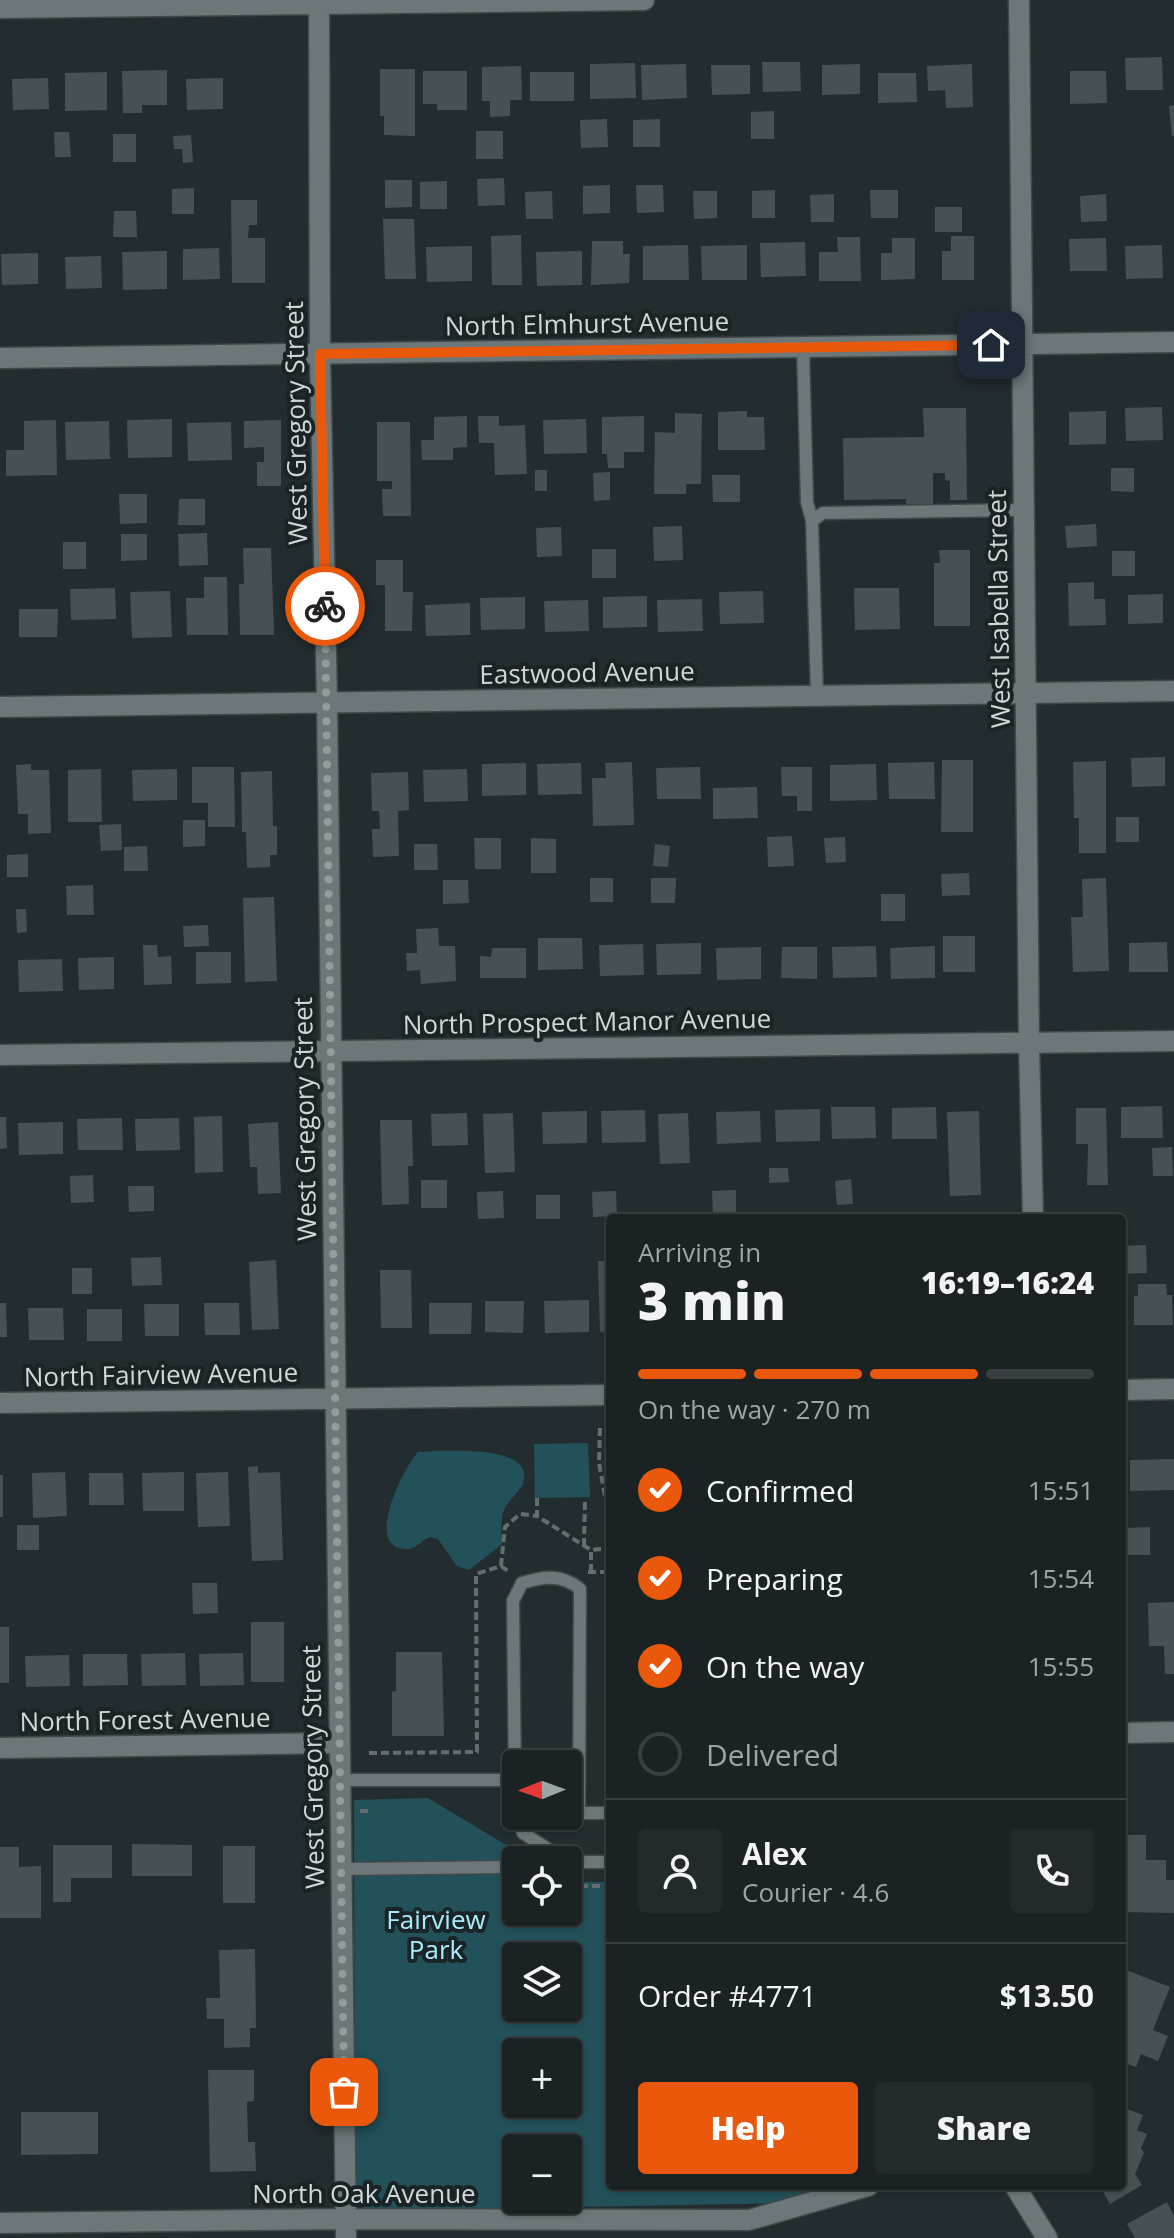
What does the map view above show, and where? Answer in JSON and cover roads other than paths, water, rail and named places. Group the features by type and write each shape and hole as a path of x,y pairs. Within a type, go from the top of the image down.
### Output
{"street":[{"path":"0,8 644,0"},
{"name":"West Isabella Street","path":"1019,0 1033,1214"},
{"name":"West Gregory Street","path":"319,2 320,354 345,2229"},
{"name":"North Elmhurst Avenue","path":"0,358 1174,342"},
{"name":"Eastwood Avenue","path":"0,707 1174,691"},
{"name":"North Prospect Manor Avenue","path":"0,1055 1174,1041"},
{"path":"1126,1390 1174,1389"},
{"name":"North Fairview Avenue","path":"0,1403 606,1395"},
{"path":"1126,1733 1174,1732"},
{"name":"North Forest Avenue","path":"0,1748 339,1743"},
{"name":"North Oak Avenue","path":"0,2223 345,2229 749,2220 854,2190"},
{"path":"1017,2190 1047,2238"}],"lane":[{"path":"803,347 817,696"},
{"path":"812,521 823,513 1023,510"},
{"path":"515,1750 513,1601 522,1583 539,1578 568,1579 580,1589 576,1750"},
{"path":"339,1780 502,1780"},
{"path":"582,1813 606,1813"},
{"path":"522,1830 543,1846"},
{"path":"582,1861 606,1862"},
{"path":"341,1869 502,1867"}],"park label":[{"name":"Fairview Park","path":"436,1935"}]}
